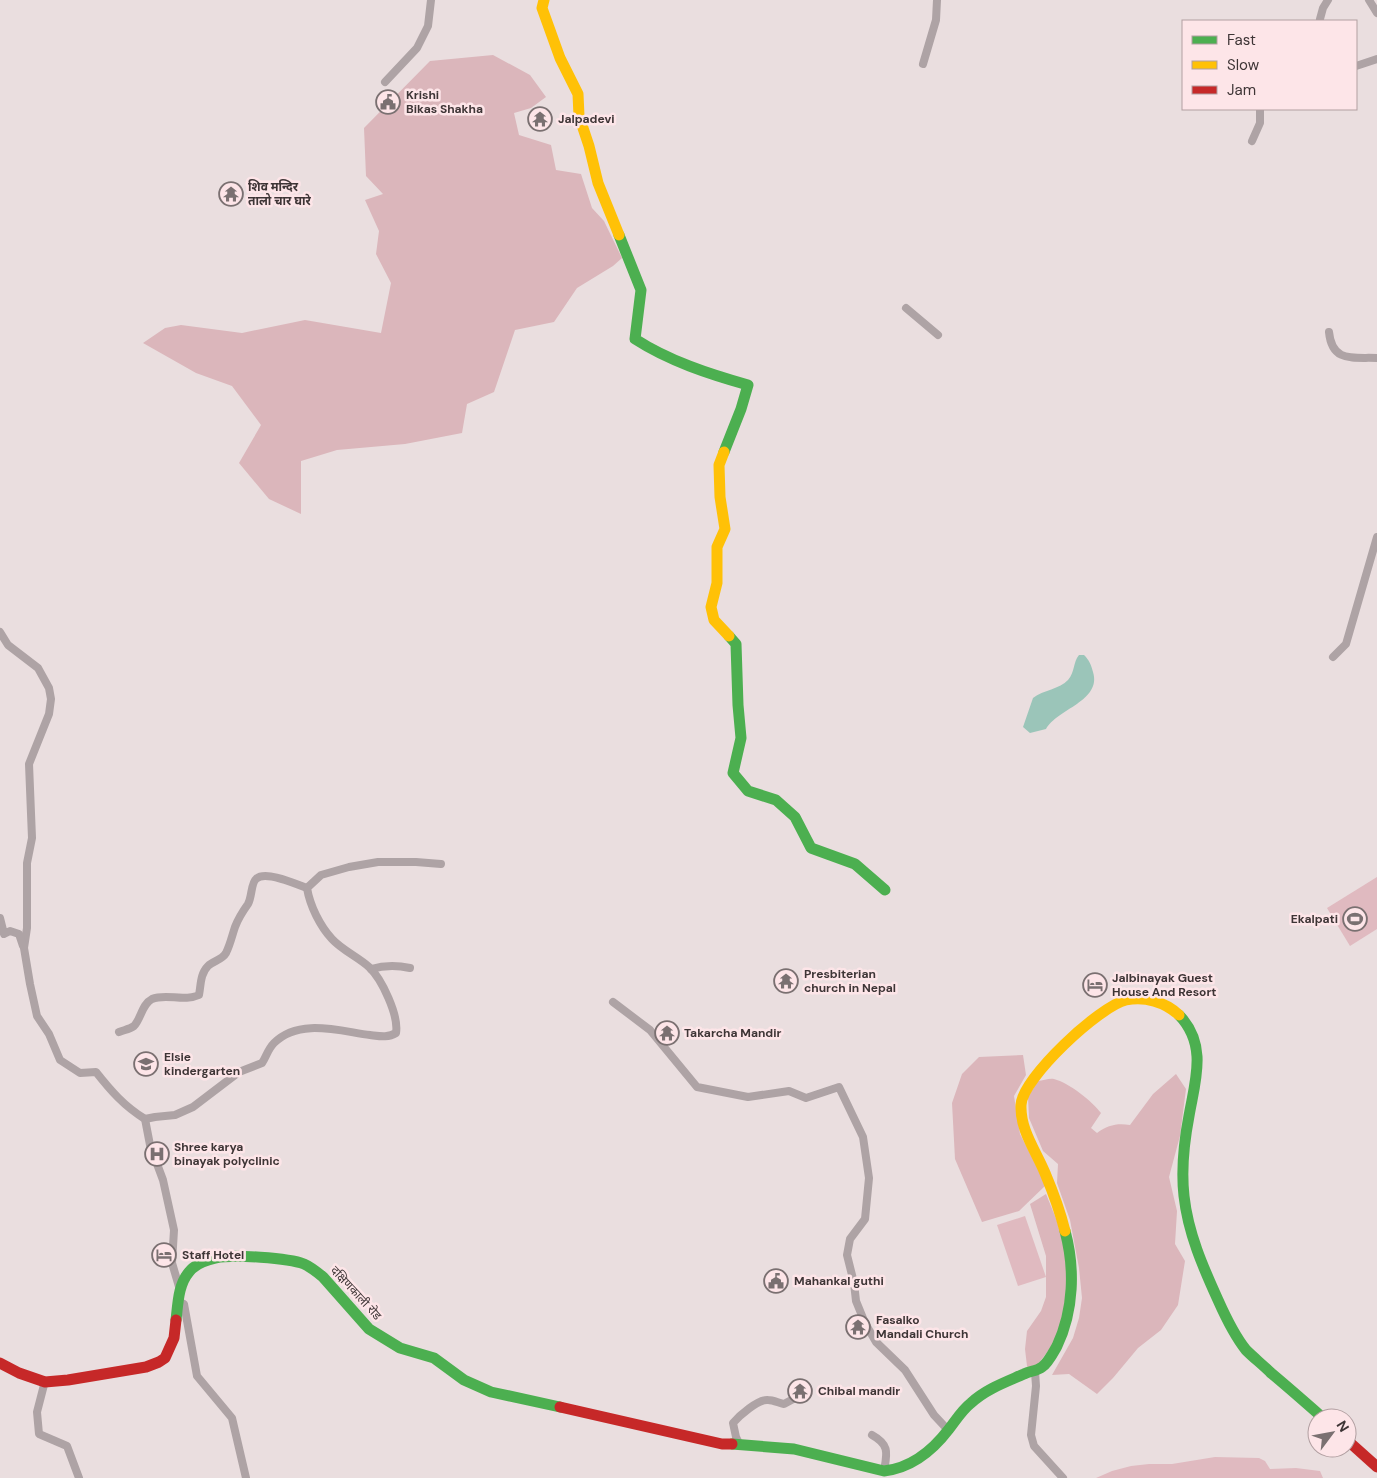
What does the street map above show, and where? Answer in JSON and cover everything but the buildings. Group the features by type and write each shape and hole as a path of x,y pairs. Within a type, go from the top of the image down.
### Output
{"main road":[{"path":"544,0 542,8 560,58 578,94 579,116 598,183 638,277 641,290 635,339 653,352 717,376 748,385 741,409 719,465 724,529 718,547 717,583 711,607 714,620 736,644 741,738 733,773 748,791 776,800 795,817 811,848 855,864 886,890"},
{"path":"884,1471 894,1471 909,1465 941,1439 966,1406 984,1392 999,1384 1013,1380 1028,1372 1036,1372 1053,1353 1065,1326 1069,1311 1070,1253 1060,1214 1045,1171 1023,1121 1021,1101 1025,1091 1036,1076 1097,1015 1116,1004 1131,999 1146,999 1171,1009 1182,1018 1197,1047 1198,1073 1188,1120 1182,1178 1185,1213 1210,1285 1238,1340 1252,1356 1312,1408"},
{"name":"दक्षिणकाली रोड","path":"0,1363 19,1374 45,1381 98,1376 146,1367 165,1358 174,1338 179,1296 189,1272 195,1267 204,1261 218,1257 251,1257 292,1261 304,1264 324,1277 369,1329 400,1348 434,1358 464,1380 491,1392 722,1444 794,1449 884,1471"},
{"path":"1357,1449 1377,1467"}],"street":[{"path":"385,82 417,48 428,26 431,0"},
{"path":"923,64 936,20 937,0"},
{"path":"1320,19 1323,8 1328,0"},
{"path":"1369,0 1377,12"},
{"path":"1357,66 1377,59"},
{"path":"1252,141 1260,123 1260,110"},
{"path":"906,308 938,335"},
{"path":"1329,332 1332,347 1340,355 1377,358"},
{"path":"1333,657 1346,644 1377,538"},
{"path":"0,632 8,645 38,668 49,688 51,699 48,714 29,764 32,838 27,863 27,928 24,948"},
{"path":"307,888 322,875 358,865 396,861 441,864"},
{"path":"119,1032 134,1026 148,1002 152,999 187,998 199,995 203,973 208,965 224,955 230,944 235,925 250,901 255,879 260,876 270,876 307,888"},
{"path":"145,1119 155,1116 175,1115 193,1107 240,1072 262,1063 274,1042 295,1030 315,1027 384,1036 396,1033 396,1016 371,969 332,940 317,917 307,888"},
{"path":"0,918 4,934 10,931 19,934 24,948 37,1016 49,1034 60,1060 80,1073 96,1072 129,1109 145,1119 150,1145 163,1180 174,1230 172,1263 179,1296 184,1304 197,1376 232,1418 246,1478"},
{"path":"371,969 383,965 410,968"},
{"path":"613,1002 650,1030 697,1086 748,1097 789,1091 806,1098 839,1087 863,1137 869,1178 865,1219 850,1239 847,1255 856,1301 865,1323 876,1342 905,1370 934,1415 948,1430"},
{"path":"1036,1372 1031,1435 1034,1446 1063,1478"},
{"path":"45,1381 37,1412 39,1434 67,1446 79,1478"},
{"path":"740,1445 736,1437 734,1423 738,1416 766,1400 784,1404 797,1397"},
{"path":"872,1435 882,1441 885,1446 884,1471"}],"shaded area":[{"path":"493,55 530,75 546,97 531,108 514,113 519,135 551,145 556,170 581,174 592,208 604,221 622,258 613,266 577,288 554,322 515,330 494,392 467,404 462,433 405,444 337,450 301,461 301,514 269,499 239,463 261,425 232,386 196,373 143,343 165,328 181,325 242,333 305,320 381,333 391,283 376,254 379,231 365,200 383,194 366,176 364,128 430,61"},
{"path":"1079,655 1084,655 1089,660 1094,682 1091,690 1085,698 1059,716 1046,729 1030,733 1023,727 1033,698 1065,683 1072,674"},
{"name":"Ekalpati","path":"1377,877 1377,929 1350,946 1327,908"},
{"path":"1023,1055 1026,1075 1014,1096 1020,1134 1046,1185 1019,1211 982,1222 955,1159 952,1103 962,1074 979,1057"},
{"path":"1176,1074 1186,1089 1180,1136 1169,1177 1177,1211 1175,1244 1185,1261 1178,1305 1161,1330 1138,1348 1097,1394 1069,1374 1052,1375 1073,1338 1082,1298 1079,1268 1070,1220 1057,1183 1058,1164 1043,1151 1029,1118 1028,1097 1038,1081 1054,1079 1066,1084 1086,1098 1101,1113 1091,1128 1097,1133 1113,1125 1130,1125 1153,1094"},
{"path":"1046,1194 1057,1221 1070,1279 1066,1328 1031,1373 1027,1366 1025,1349 1027,1331 1041,1311 1046,1297 1046,1256 1030,1204"},
{"path":"1025,1216 1046,1277 1018,1286 997,1225"},
{"path":"1215,1457 1259,1458 1265,1461 1270,1469 1296,1468 1320,1471 1323,1478 1096,1478 1131,1466 1172,1464"}],"traffic: fast":[{"path":"619,235 641,290 635,339 662,354 690,366 748,385 741,409 724,452"},
{"path":"729,636 736,644 741,738 733,773 748,791 776,800 795,817 811,848 855,864 885,890"},
{"path":"1179,1015 1194,1039 1197,1064 1186,1136 1183,1176 1186,1210 1197,1250 1224,1313 1246,1350 1311,1408"},
{"path":"732,1444 794,1449 884,1471 903,1466 921,1457 943,1437 965,1409 977,1398 1003,1383 1040,1368 1050,1358 1063,1332 1070,1304 1071,1274 1065,1231"},
{"path":"176,1320 179,1295 185,1277 194,1267 201,1263 216,1258 234,1256 274,1258 297,1262 304,1264 323,1277 369,1329 400,1348 434,1358 464,1380 491,1392 560,1407"}],"traffic: slow":[{"path":"544,0 542,8 560,58 578,94 579,116 598,183 619,235"},
{"path":"724,452 719,465 720,497 725,529 717,547 717,583 711,607 714,620 729,636"},
{"path":"1065,1231 1051,1187 1023,1123 1021,1105 1025,1093 1034,1078 1064,1045 1099,1015 1114,1005 1133,999 1154,1001 1161,1003 1179,1015"}],"traffic: jam":[{"path":"0,1363 19,1373 45,1382 146,1367 165,1358 174,1338 176,1320"},
{"path":"560,1407 722,1444 732,1444"},
{"path":"1357,1449 1377,1467"}],"place":[{"name":"Krishi Bikas Shakha","path":"388,102"},
{"name":"Jalpadevi","path":"540,119"},
{"name":"शिव मन्दिर तालो चार घारे","path":"231,194"},
{"name":"Ekalpati","path":"1355,919"},
{"name":"Presbiterian church in Nepal","path":"786,981"},
{"name":"Jalbinayak Guest House And Resort","path":"1095,985"},
{"name":"Takarcha Mandir","path":"667,1033"},
{"name":"Elsie kindergarten","path":"146,1064"},
{"name":"Shree karya binayak polyclinic","path":"157,1154"},
{"name":"Staff Hotel","path":"164,1255"},
{"name":"Mahankal guthi","path":"776,1281"},
{"name":"Fasalko Mandali Church","path":"858,1327"},
{"name":"Chibal mandir","path":"800,1391"}]}
